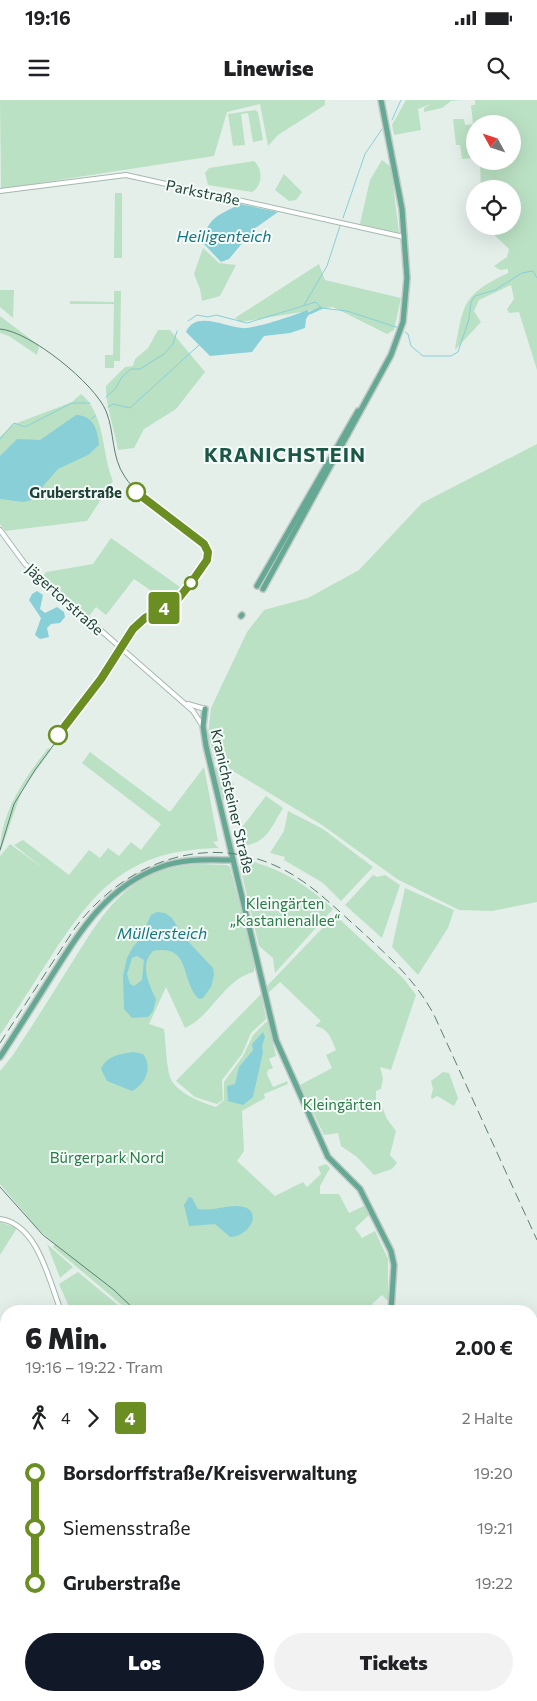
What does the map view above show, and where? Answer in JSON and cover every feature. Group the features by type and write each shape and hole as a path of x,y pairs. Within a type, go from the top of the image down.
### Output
{"main road":[{"path":"263,590 391,355 403,322 407,293 404,237 397,178 381,100"},
{"path":"257,586 341,438 373,388"},
{"name":"Kranichsteiner Straße","path":"205,709 203,726 256,957 282,1057 328,1157 360,1189 391,1251 394,1265 391,1305"},
{"path":"0,1057 82,928 113,895 138,877 169,864 201,859 233,860"}],"street":[{"name":"Parkstraße","path":"0,191 126,175 404,237"},
{"name":"Jägertorstraße","path":"0,530 25,564 195,713 203,726"},
{"name":"Jägertorstraße","path":"182,702 205,709"},
{"name":"Jägertorstraße","path":"195,713 204,716"},
{"path":"0,1219 18,1225 33,1242 59,1305"}],"green space":[{"path":"0,100 325,100 325,105 278,135 268,146 260,104 227,112 214,156 1,189"},
{"path":"406,100 461,100 451,101 442,108 424,112 424,108 431,104 418,109 421,130 394,135 392,125"},
{"path":"475,100 537,100 537,370 519,312 509,313 507,309 514,299 511,285 479,300 474,311 481,322 455,350 461,321 468,302 482,288 508,273 508,269 500,270 494,266 507,257 509,249 494,235 521,235 521,180 481,180 480,170 521,170 521,115 472,115 471,105 475,105"},
{"path":"255,110 258,112 263,140 253,142 248,113 241,114 245,145 233,146 228,114"},
{"path":"453,119 464,119 466,159 462,159 460,145 456,145"},
{"path":"382,160 391,167 399,233 360,224 370,180"},
{"path":"254,161 259,168 260,182 252,192 208,185 205,173 209,168"},
{"path":"284,174 302,192 296,200 289,201 275,190"},
{"path":"115,193 122,193 122,258 114,258"},
{"path":"203,248 219,263 236,265 220,296 202,301 194,274"},
{"path":"319,264 325,280 401,298 394,330 387,334 333,307 240,322 235,318"},
{"path":"0,290 14,290 13,318 0,307"},
{"path":"114,291 121,291 120,361 114,361 114,368 105,368 105,355 113,355 114,304 70,304 70,301 114,302"},
{"path":"0,316 37,344 39,347 37,355 9,336 0,333"},
{"path":"158,330 170,330 205,372 176,409 144,429 134,448 118,450 106,386 125,367 133,366 135,359 148,348"},
{"path":"81,394 95,412 113,481 87,521 5,531 0,524 0,437 12,425 72,402"},
{"path":"537,444 537,902 492,911 459,910 397,879 322,825 215,760 208,734 211,708 247,632 264,610 308,598 359,570 422,503"},
{"path":"111,538 180,587 173,595 163,599 134,579 106,615 96,607 89,616 43,576 46,572 93,564"},
{"path":"48,748 51,750 22,790 0,853 1,838 9,810 22,784"},
{"path":"90,752 170,812 204,767 218,841 213,842 219,848 188,850 161,856 138,865 118,877 83,911 0,1035 0,856 10,844 44,869 14,845 23,840 69,875 89,850 100,858 108,848 119,856 131,842 141,850 161,824 82,763"},
{"path":"215,767 224,772 234,784 223,801"},
{"path":"266,796 283,808 272,828 263,838 257,842 243,845 236,835"},
{"path":"288,811 323,829 373,867 341,901 323,883 284,860 285,857 270,853 284,831"},
{"name":"Kleingärten „Kastanienallee“","path":"238,858 252,861 290,877 312,891 333,909 275,973 273,958 259,946"},
{"name":"Bürgerpark Nord","path":"198,864 227,865 230,867 256,967 254,972 234,982 203,1015 185,1028 166,987 149,1024 164,1029 170,1077 183,1092 216,1107 224,1100 224,1082 243,1056 253,1035 268,1022 276,1056 269,1059 273,1068 268,1070 267,1074 273,1087 287,1081 288,1084 264,1094 265,1098 242,1111 244,1151 237,1161 275,1196 303,1182 307,1187 321,1174 318,1167 326,1164 330,1168 320,1186 320,1194 339,1194 349,1213 366,1205 370,1214 355,1228 362,1238 375,1231 388,1259 388,1301 382,1295 372,1305 122,1305 53,1247 55,1244 37,1228 0,1184 0,1071 13,1055 92,932 111,906 134,885 159,871"},
{"path":"373,875 377,877 385,875 400,885 382,938 345,905"},
{"path":"405,888 454,910 448,928 418,975 392,947"},
{"name":"Kleingärten","path":"335,915 403,978 416,995 391,1070 380,1067 383,1078 381,1089 376,1091 376,1106 381,1104 387,1119 396,1131 390,1155 397,1163 392,1169 374,1175 357,1157 341,1146 338,1133 324,1135 300,1085 332,1068 326,1055 336,1050 331,1038 323,1029 315,1026 321,1021 280,982 268,993 267,986"},
{"path":"261,994 266,1019 251,1033 242,1054 222,1080 223,1100 217,1104 195,1097 176,1081"},
{"path":"443,1072 449,1073 458,1098 454,1106 437,1096 432,1099 431,1097 433,1089 431,1081"},
{"path":"0,1222 17,1228 0,1255"},
{"path":"47,1244 73,1267 60,1278"},
{"path":"78,1272 118,1305 68,1305 59,1284"}],"water":[{"name":"Heiligenteich","path":"240,204 278,212 254,229 229,259 221,262 204,244 207,228 219,215"},
{"path":"307,310 310,313 306,319 305,328 290,333 264,336 252,352 210,356 186,332 191,325 197,322 214,322 247,328 277,321"},
{"path":"76,415 87,418 94,424 99,445 88,455 58,469 31,500 24,502 0,499 0,456 17,439 40,440"},
{"path":"37,591 43,595 40,609 45,613 57,607 64,612 65,617 60,623 51,624 47,628 49,637 40,639 35,635 41,618 29,600 32,594"},
{"name":"Müllersteich","path":"157,912 165,913 172,918 184,937 213,968 214,975 211,987 203,998 199,999 193,992 180,958 174,953 165,950 153,951 149,956 146,968 148,981 156,999 153,1011 148,1017 132,1018 124,1009 123,976 127,958 140,939 151,915","holes":["137,956 144,960 142,980 134,986 130,984 127,974 132,958"]},
{"path":"263,1032 265,1037 262,1046 263,1052 253,1097 243,1105 228,1101 227,1086 235,1084 239,1067 253,1050 252,1044"},
{"path":"134,1052 143,1054 146,1059 148,1070 141,1084 132,1091 107,1081 101,1069 104,1064 115,1056"},
{"path":"189,1197 192,1198 198,1209 244,1207 252,1214 251,1224 243,1233 230,1237 215,1224 189,1226 184,1205"}],"waterway":[{"path":"392,120 401,100"},
{"path":"343,218 365,154 382,129"},
{"path":"304,305 327,266 340,226"},
{"path":"405,332 408,334 411,346 423,356 451,356 458,352 469,319 471,302 475,296 495,290 522,273 533,271 537,278"},
{"path":"188,321 197,315 208,317 216,315 247,323 316,302 321,308 347,311 399,328"},
{"path":"310,313 321,308"},
{"path":"106,397 131,369 140,369 164,354 173,344 177,331"},
{"path":"108,407 113,404 130,408 199,345"},
{"path":"0,439 14,423 25,427 72,403 90,403"},
{"path":"91,419 95,416"}],"tram line":[{"path":"0,329 13,332 44,349 76,374 89,387 106,411 117,461 125,477 151,504 205,543 210,554 207,564 182,597 144,621 132,632 104,677 35,770 14,804 0,850"},
{"name":"4","path":"58,735 101,679 137,624 178,599 207,560 208,552 204,544 136,492"},
{"path":"0,1187 43,1235 114,1290 130,1305"}],"railway":[{"path":"0,1043 75,928 95,905 119,885 144,870 171,859 200,853 229,853 259,859 288,872 316,891 391,959 420,992 435,1017 537,1240"}],"place":[{"name":"Gruberstraße","path":"136,492"}],"district":[{"name":"KRANICHSTEIN","path":"285,454"}]}
